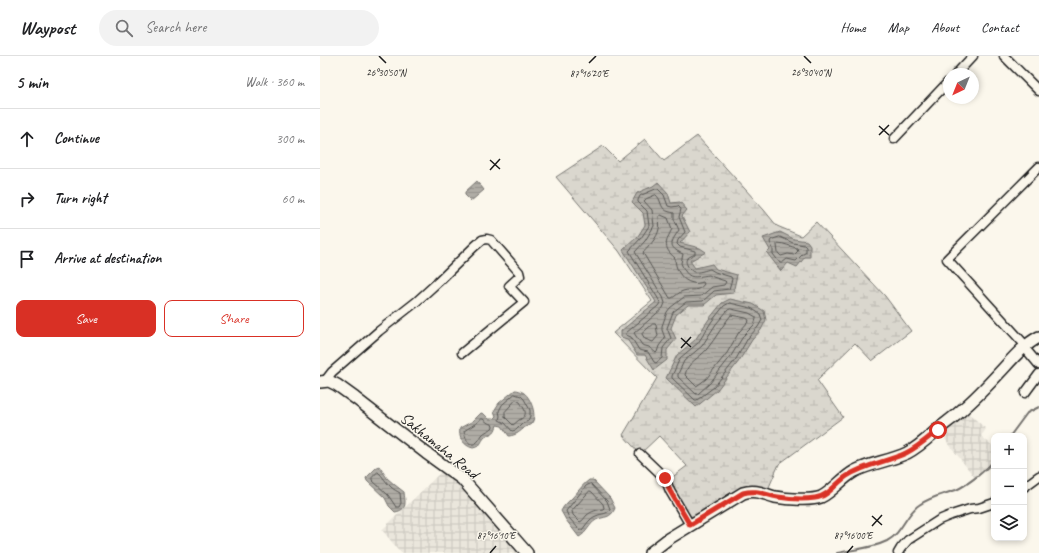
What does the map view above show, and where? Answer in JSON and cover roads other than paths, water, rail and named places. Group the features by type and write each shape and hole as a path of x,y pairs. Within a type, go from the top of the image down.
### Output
{"street":[{"path":"962,68 973,56"},
{"path":"1004,56 1039,91"},
{"path":"894,139 943,87"},
{"path":"1039,167 947,259 1039,364"},
{"path":"322,382 374,335 416,302 475,246 482,240 487,239 491,240 519,272 520,276 509,286 524,302 462,353"},
{"path":"650,553 690,525 748,491 757,491 777,497 796,499 820,497 826,494 853,472 896,457 918,446 964,409 1029,342 1039,337"},
{"path":"1025,393 1039,374"},
{"name":"Sakhamaha Road","path":"322,382 329,381 349,393 462,479 527,553"},
{"path":"640,454 665,478 670,491 690,525"},
{"path":"1027,484 1039,476"},
{"path":"898,553 908,540 939,520 951,514 991,504"}],"water":[{"path":"477,181 484,190 471,201 465,195 465,192"},
{"path":"658,182 668,193 671,203 680,202 687,210 682,216 690,232 680,243 700,248 706,252 690,261 695,268 712,264 716,269 737,275 733,293 716,295 704,305 688,305 676,315 671,328 676,339 667,350 667,360 654,370 645,355 637,355 627,339 621,337 621,331 656,302 623,250 638,236 645,225 643,213 632,202 637,193 653,186"},
{"path":"780,232 794,239 807,241 810,245 810,257 805,257 797,267 788,263 781,271 767,253 770,250 763,238"},
{"path":"730,299 753,304 764,311 766,320 761,330 752,340 739,361 717,390 696,407 666,378 677,355 695,340 722,303"},
{"path":"515,390 527,395 531,403 534,417 531,424 517,434 509,436 502,426 497,425 493,432 485,437 478,446 473,448 462,441 460,428 473,421 481,413 489,419 493,419 496,416 494,411 499,403"},
{"path":"379,466 387,478 404,492 405,505 399,511 395,512 389,506 385,498 367,481 366,478"},
{"path":"589,480 593,480 610,498 615,508 609,516 596,520 579,537 561,511"}],"waterway":[{"path":"1012,433 1027,413 1039,407"},
{"path":"837,553 869,547 887,541 892,538 911,513 923,502 961,488 982,473 991,464"}]}
